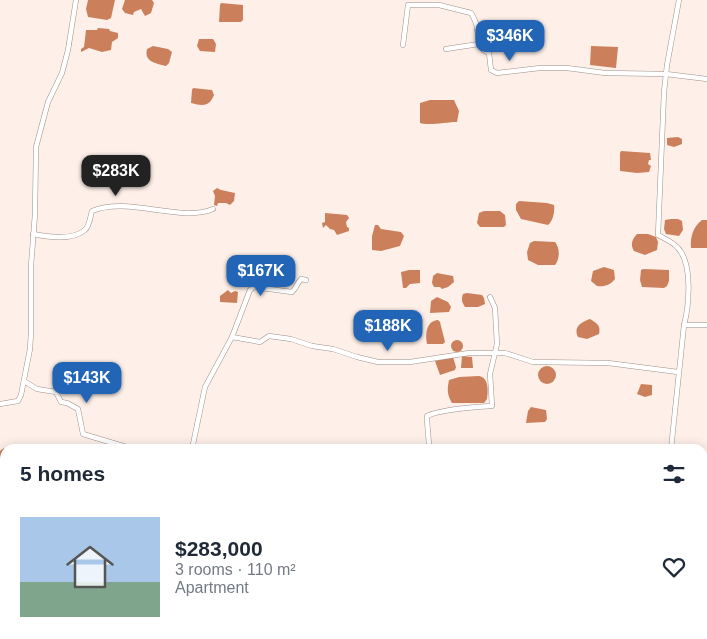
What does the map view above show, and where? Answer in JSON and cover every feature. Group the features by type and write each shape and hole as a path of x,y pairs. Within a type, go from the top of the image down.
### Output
{"street":[{"path":"0,404 18,401 24,381 30,349 36,147 48,102 62,73 68,50 76,0"},
{"path":"671,444 678,372 688,308 687,268 683,256 676,245 658,235 666,74 679,0"},
{"path":"403,45 408,5 439,4 470,12 477,26 479,44 484,51 489,53 491,70 496,72 548,68 582,69 605,73 666,74 707,79"},
{"path":"446,48 479,44"},
{"path":"33,234 48,237 73,235 85,230 90,221 92,211 104,208 120,206 204,213 213,210"},
{"path":"193,444 205,387 232,337 250,290 254,287 292,292 297,288 301,279 306,280"},
{"path":"429,444 428,415 442,411 492,406 490,374 497,344 495,308 490,297"},
{"path":"684,325 707,325"},
{"path":"232,337 260,342 269,336 290,339 312,346 333,348 378,362 410,362 469,353 495,352 505,353 533,362 608,363 678,372"},
{"path":"24,381 37,389 56,392 61,402 68,403 78,409 83,434 116,444"}],"shaded area":[{"path":"88,0 115,0 111,18 107,20 88,17 86,9"},
{"path":"125,0 152,0 154,3 151,13 145,16 141,9 134,12 133,15 125,13 122,9"},
{"path":"221,3 243,5 243,20 241,22 219,22"},
{"path":"98,28 109,29 118,33 118,38 112,42 111,50 102,52 89,48 81,52 81,49 84,47 86,30 97,30"},
{"path":"199,39 213,39 216,44 215,52 200,51 197,46"},
{"path":"153,46 168,49 172,52 169,63 166,66 154,63 147,57 147,49"},
{"path":"591,46 618,47 616,68 590,65"},
{"path":"193,88 212,90 214,95 208,104 199,105 191,103"},
{"path":"430,100 454,100 459,111 457,122 420,123 420,103"},
{"path":"678,137 682,139 682,144 674,147 667,145 667,138"},
{"path":"621,151 650,153 651,160 649,160 648,164 651,166 649,172 620,171"},
{"path":"217,188 235,193 234,201 230,205 218,203 217,206 214,205 215,196 213,191"},
{"path":"519,201 554,205 550,223 548,225 521,219 516,210 516,204"},
{"path":"484,211 500,211 505,215 506,225 504,227 480,227 477,223 479,213"},
{"path":"325,213 347,215 349,218 346,222 349,231 337,235 334,230 326,225 323,228 322,223 325,222"},
{"path":"665,220 682,221 683,230 679,236 666,234 664,229"},
{"path":"702,220 707,220 707,248 691,248 693,232"},
{"path":"375,225 378,225 381,229 401,232 404,236 400,246 381,251 372,250 372,236"},
{"path":"637,234 648,234 656,237 658,242 657,250 645,255 634,251 632,242"},
{"path":"534,241 555,242 559,254 555,265 538,265 528,260 527,252 530,243"},
{"path":"604,267 614,270 615,279 607,285 597,286 591,281 593,271"},
{"path":"420,270 420,283 410,284 403,288 401,272"},
{"path":"641,270 669,270 667,286 664,288 642,287 640,280"},
{"path":"437,273 453,276 454,282 442,289 434,287 432,283 433,276"},
{"path":"228,290 231,293 238,292 237,303 220,302 220,296"},
{"path":"463,294 482,295 485,304 478,307 465,307 462,298"},
{"path":"437,297 448,302 451,307 449,312 430,313 431,301"},
{"path":"590,319 598,325 599,334 587,339 578,337 576,330 579,325"},
{"path":"438,320 445,342 443,344 427,344 427,329 431,323"},
{"path":"455,340 459,340 463,346 459,352 455,352 451,348 451,344"},
{"path":"462,356 472,357 473,368 461,368"},
{"path":"453,357 455,370 440,375 435,361"},
{"path":"547,366 553,369 556,375 553,381 547,384 541,381 538,375 541,369"},
{"path":"479,376 485,379 487,385 487,399 484,403 452,403 448,392 449,380 459,377"},
{"path":"641,384 652,385 652,395 645,397 637,394"},
{"path":"531,407 546,410 547,419 545,422 526,423 528,411"}]}
